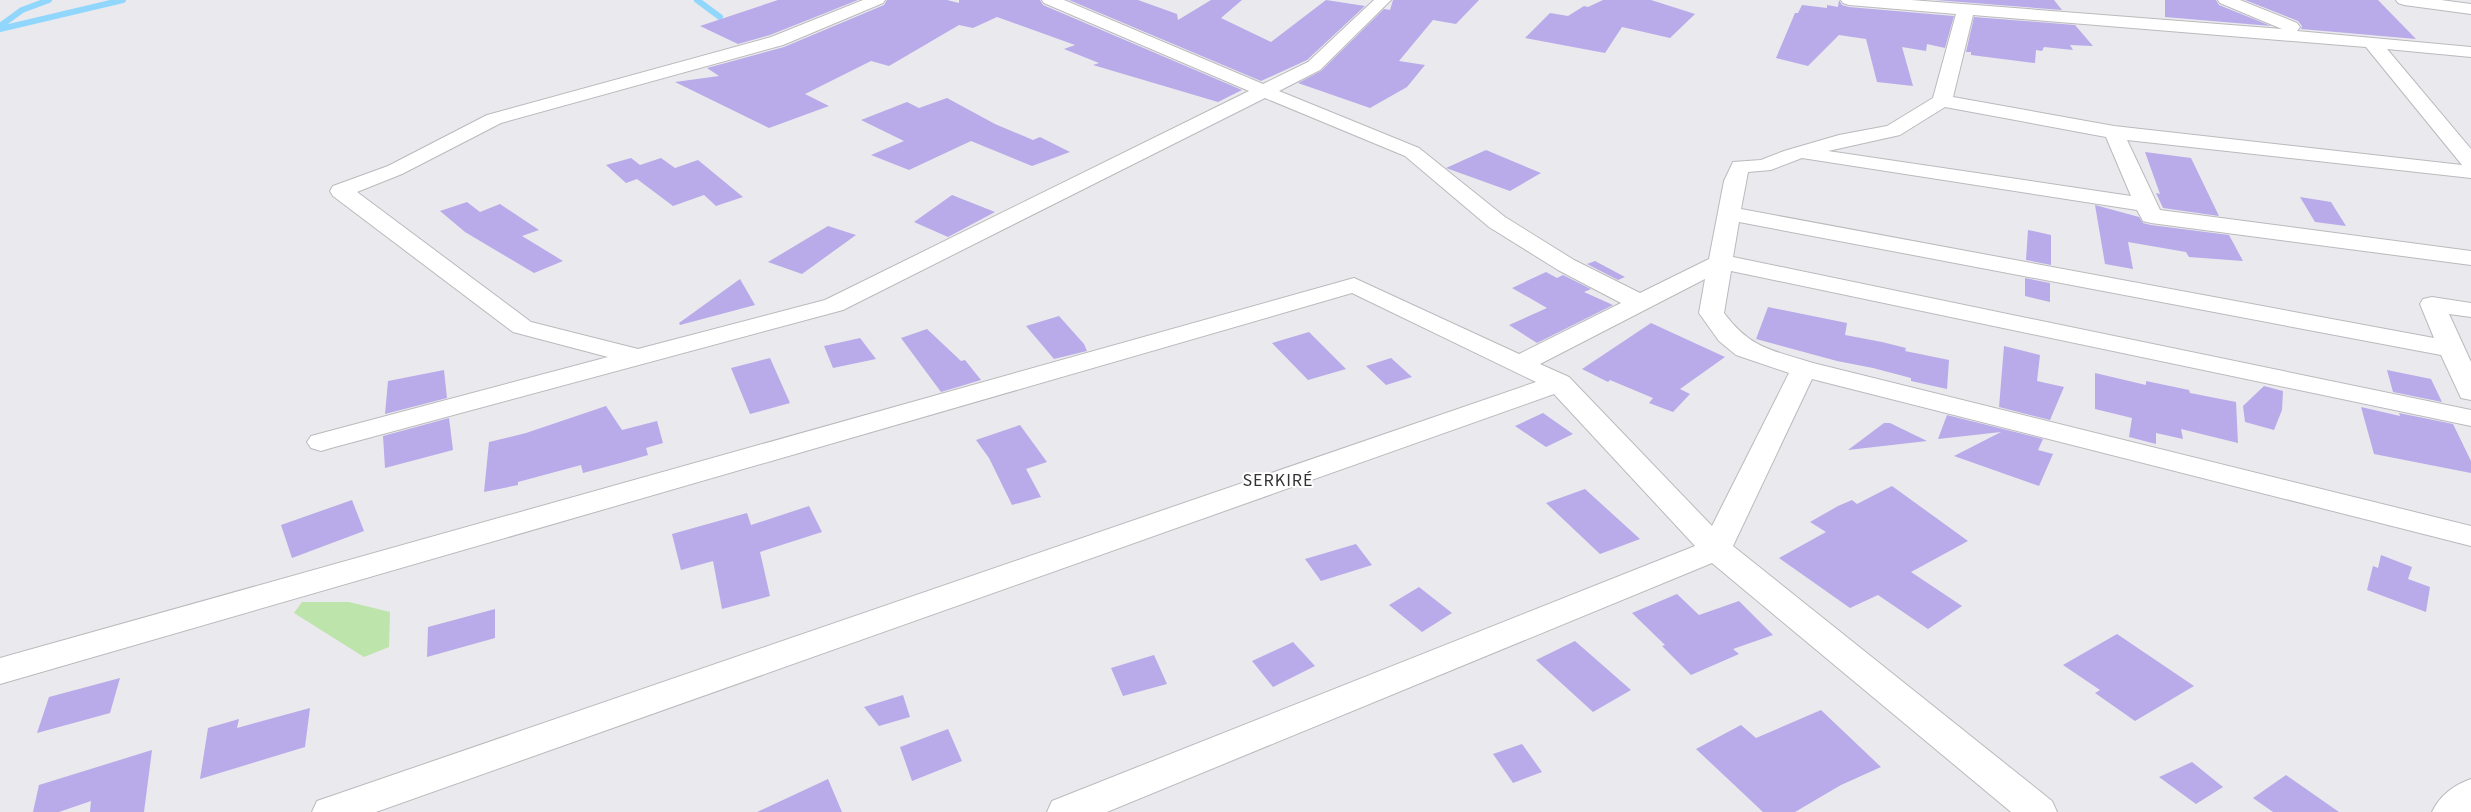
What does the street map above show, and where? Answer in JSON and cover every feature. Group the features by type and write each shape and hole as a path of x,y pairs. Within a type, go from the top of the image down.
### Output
{"street":[{"path":"639,357 522,327 342,191 395,170 494,120 777,41 877,0"},
{"path":"1050,0 1412,152 1497,222 1566,265 1640,303"},
{"path":"321,442 834,305 1314,66 1383,0"},
{"path":"1849,0 2313,37 2471,52"},
{"path":"2226,0 2313,37"},
{"path":"2404,0 2471,9"},
{"path":"1942,101 1966,9"},
{"path":"2371,42 2471,162"},
{"path":"2471,172 2114,132 1942,101 1893,131 1846,139 1801,152 1764,166 1740,166 1735,181 1711,312 1728,336 1745,349 1804,369 2471,536"},
{"path":"2114,132 2151,216 2471,258"},
{"path":"1801,152 2146,205"},
{"path":"1729,214 2452,349"},
{"path":"1519,364 1721,262 2471,418"},
{"path":"0,671 1354,285 1559,383 1716,549 2038,812"},
{"path":"2471,310 2432,304 2471,392"},
{"path":"1066,812 1716,549 1804,369"},
{"path":"332,812 1559,383"},
{"path":"2452,812 2471,795"}],"green space":[{"path":"302,602 349,602 390,612 389,647 364,657 294,613"}],"building":[{"path":"778,0 858,0 770,35 738,44 700,26"},
{"path":"887,0 947,0 959,3 959,0 1040,0 1043,5 1242,90 1218,102 1093,65 1099,63 1064,49 1075,45 997,17 973,28 959,25 889,66 871,61 805,94 829,106 769,128 675,82 719,76 707,68 784,47 884,5"},
{"path":"1069,0 1138,0 1177,14 1178,20 1211,0 1242,0 1221,18 1271,42 1326,0 1365,6 1307,60 1261,81"},
{"path":"1393,0 1479,0 1456,24 1433,20 1399,61 1425,65 1407,87 1370,108 1298,83 1321,71 1384,9 1390,10"},
{"path":"1603,0 1651,0 1695,14 1670,38 1622,27 1605,53 1525,38 1550,13 1568,16 1584,6 1588,7"},
{"path":"1839,0 1842,5 1849,7 1954,16 1945,48 1927,44 1926,51 1902,47 1913,86 1877,82 1866,39 1839,35 1808,66 1776,58 1795,13 1798,13 1802,5 1827,8 1827,5 1838,7"},
{"path":"1935,0 2054,0 2062,10"},
{"path":"2165,0 2216,0 2219,5 2271,26 2165,17"},
{"path":"2245,0 2378,0 2416,39 2301,29 2302,26 2298,21"},
{"path":"1974,17 2075,25 2093,46 2070,45 2073,50 2044,47 2042,51 2036,50 2035,63 1971,55 1971,52 1966,52"},
{"path":"947,98 995,124 1033,140 1040,137 1070,152 1032,166 971,141 909,170 871,155 904,141 861,120 907,102 919,108"},
{"path":"1486,150 1541,173 1510,191 1446,168"},
{"path":"2145,152 2191,158 2219,216 2163,208 2156,193 2160,194"},
{"path":"631,158 640,165 661,158 675,168 698,160 743,197 716,206 704,195 673,206 637,179 626,183 606,165"},
{"path":"952,195 995,212 948,237 914,222"},
{"path":"2300,197 2331,202 2346,226 2315,222"},
{"path":"467,202 480,212 500,204 539,230 522,236 563,261 534,273 465,232 440,211"},
{"path":"2095,205 2139,217 2143,223 2151,225 2229,235 2243,261 2189,257 2186,252 2128,242 2133,269 2105,264"},
{"path":"828,226 856,235 802,274 768,262"},
{"path":"2028,230 2051,235 2051,265 2026,260"},
{"path":"1595,261 1625,277 1618,280 1587,264"},
{"path":"1546,272 1557,278 1563,275 1591,289 1584,292 1613,305 1537,343 1509,325 1547,308 1512,288"},
{"path":"2025,278 2050,283 2050,302 2025,296"},
{"path":"740,279 755,305 680,325 679,323"},
{"path":"1768,307 1847,323 1845,335 1882,342 1906,348 1905,351 1949,360 1947,389 1911,381 1911,378 1873,368 1837,361 1756,339"},
{"path":"1059,316 1084,344 1087,351 1054,359 1026,326"},
{"path":"1651,323 1725,357 1680,389 1690,394 1673,412 1649,403 1653,398 1610,380 1608,382 1582,369"},
{"path":"927,329 961,361 965,360 981,380 941,392 901,338"},
{"path":"1309,332 1346,369 1308,380 1272,343"},
{"path":"860,338 876,359 833,368 824,346"},
{"path":"2004,346 2040,355 2037,381 2064,387 2050,420 1999,407"},
{"path":"770,358 790,403 750,414 731,368"},
{"path":"1391,358 1412,377 1386,385 1366,366"},
{"path":"444,370 447,398 385,414 388,381"},
{"path":"2387,370 2431,379 2442,402 2393,392"},
{"path":"2095,373 2146,385 2146,381 2189,390 2190,393 2236,402 2238,443 2181,429 2183,439 2156,433 2156,444 2129,437 2132,418 2095,409"},
{"path":"2264,386 2283,391 2282,410 2274,430 2245,422 2243,406"},
{"path":"606,406 622,430 657,421 663,443 646,448 648,455 624,462 583,473 581,465 518,482 518,485 484,492 489,442 526,433"},
{"path":"2361,407 2400,416 2399,413 2453,424 2471,461 2471,473 2374,454"},
{"path":"1543,413 1573,434 1546,447 1515,426"},
{"path":"1947,415 2043,439 2038,450 2053,454 2039,486 1954,456 2001,432 1938,439"},
{"path":"449,418 453,450 385,468 383,436"},
{"path":"1884,423 1890,423 1927,441 1848,450"},
{"path":"1020,425 1047,462 1026,469 1041,497 1012,505 989,458 976,440"},
{"path":"1892,486 1968,541 1911,572 1962,606 1928,629 1878,595 1850,608 1779,558 1826,532 1810,522 1838,506 1852,500 1857,504"},
{"path":"1585,489 1640,539 1600,554 1546,503"},
{"path":"352,500 364,531 292,558 281,525"},
{"path":"809,506 822,532 760,552 770,596 722,609 713,561 681,570 672,534 747,513 751,525"},
{"path":"1356,544 1372,565 1321,581 1305,559"},
{"path":"2381,555 2412,567 2408,579 2430,587 2426,612 2367,590 2373,566 2378,568"},
{"path":"1419,587 1452,613 1422,632 1389,605"},
{"path":"1677,594 1699,615 1739,601 1773,635 1733,649 1739,654 1691,675 1662,646 1665,645 1632,613"},
{"path":"495,609 495,638 427,657 428,627"},
{"path":"2117,634 2194,686 2135,721 2095,693 2100,690 2063,665"},
{"path":"1575,641 1631,690 1593,712 1536,660"},
{"path":"1293,642 1315,666 1273,687 1252,661"},
{"path":"1154,655 1167,684 1123,696 1111,668"},
{"path":"120,678 110,713 37,733 49,697"},
{"path":"903,695 910,717 879,726 864,707"},
{"path":"310,708 305,747 200,779 208,728 239,719 237,728"},
{"path":"1821,710 1881,767 1841,785 1795,812 1763,812 1696,749 1741,725 1756,738"},
{"path":"948,729 962,761 912,781 900,747"},
{"path":"1522,744 1542,772 1513,783 1493,754"},
{"path":"152,750 144,812 90,812 91,801 59,812 33,812 39,785"},
{"path":"2192,762 2223,787 2196,804 2159,777"},
{"path":"2286,775 2339,812 2273,812 2253,798"},
{"path":"828,779 842,812 757,812"}],"waterway":[{"path":"0,26 22,10 49,0"},
{"path":"0,29 123,0"},
{"path":"697,0 720,17"}],"district":[{"name":"SERKIRÉ","path":"1278,480"}]}
